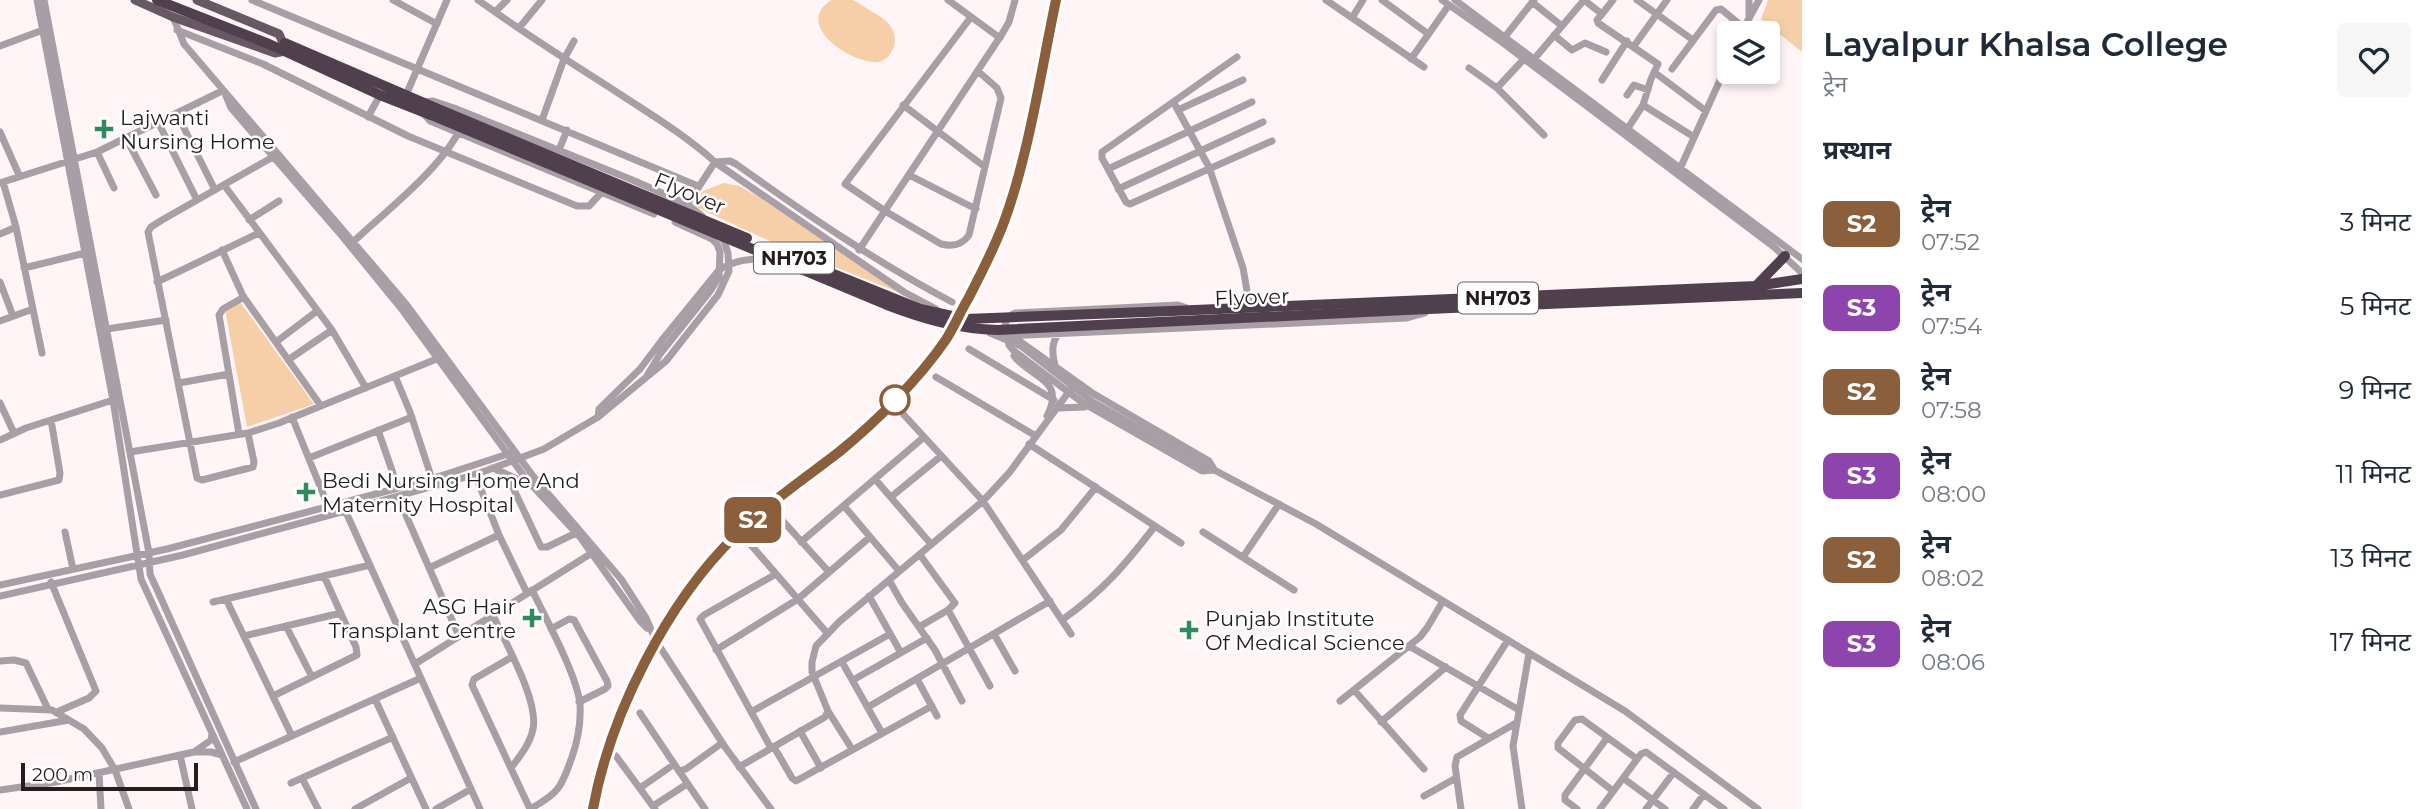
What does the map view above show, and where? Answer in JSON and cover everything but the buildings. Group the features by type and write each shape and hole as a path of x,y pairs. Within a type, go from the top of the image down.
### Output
{"highway":[{"name":"NH703","path":"157,0 270,41"},
{"name":"NH703","path":"175,0 406,95 428,109"},
{"name":"NH703","path":"284,47 380,94 428,109"},
{"name":"Flyover","path":"428,109 924,319 982,330 1439,309"},
{"name":"Flyover","path":"428,109 920,309 966,319 1194,310"},
{"path":"1756,286 1785,256"},
{"name":"NH703","path":"1194,310 1756,286 1802,279"},
{"name":"NH703","path":"1439,309 1802,293"}],"main road":[{"path":"135,0 173,17 275,53 284,47 279,34 197,0"}],"street":[{"path":"37,0 107,329 143,584 247,809"},
{"path":"44,0 85,253 130,452 152,581 256,809"},
{"path":"252,0 698,186"},
{"path":"393,0 436,24"},
{"path":"406,95 447,0"},
{"name":"Flyover","path":"478,0 666,124 715,162 904,292 944,314"},
{"path":"495,12 507,0"},
{"path":"519,28 542,0"},
{"path":"948,0 1000,38"},
{"path":"859,250 979,72 1009,22 1015,0"},
{"path":"1326,0 1424,68"},
{"path":"1352,18 1363,0"},
{"path":"1382,0 1427,33"},
{"path":"1535,58 1584,0 1602,13"},
{"path":"1613,0 1597,19 1598,23 1658,63 1643,105 1628,128"},
{"path":"1637,0 1693,40"},
{"path":"1602,80 1667,0"},
{"path":"1749,0 1749,16"},
{"path":"1746,21 1759,0"},
{"path":"1503,39 1533,1 1562,26"},
{"path":"1411,59 1449,2 1535,58 1628,128 1785,256 1802,273"},
{"path":"1672,69 1718,8 1732,21"},
{"path":"173,17 184,44 224,94 231,108 276,155 351,243 440,357 534,487 594,552"},
{"path":"971,17 845,181 847,186 885,211 949,246 964,242 969,235 1000,99 997,88 979,72"},
{"path":"0,46 43,30"},
{"path":"177,30 262,64 446,152 583,208 589,206 602,192"},
{"path":"1554,35 1572,50 1585,43 1606,52"},
{"path":"1503,39 1524,59 1802,259"},
{"path":"542,120 564,59 574,41"},
{"path":"1237,57 1176,106 1102,152 1102,158 1126,202 1135,203 1209,167 1272,141"},
{"path":"1497,88 1524,59"},
{"path":"1469,68 1497,88 1544,135"},
{"path":"1654,72 1706,111"},
{"path":"1176,106 1243,79"},
{"path":"1680,171 1718,84"},
{"path":"1627,94 1634,85 1648,90"},
{"path":"42,353 16,228 2,182 97,152 224,94"},
{"path":"368,117 380,94"},
{"path":"0,585 149,553 544,449 598,417 666,361 718,295 729,271 724,241 706,219 687,204 433,101 428,109 430,121 678,223 717,244 720,252 719,276 653,363 648,375"},
{"path":"1108,169 1252,102"},
{"path":"903,105 985,167"},
{"path":"1643,105 1694,137"},
{"path":"1176,106 1209,167 1245,275 1251,308"},
{"path":"177,114 215,190"},
{"path":"1118,188 1263,122"},
{"path":"159,124 197,200"},
{"path":"559,150 567,130"},
{"path":"351,243 446,152 458,133"},
{"path":"1,136 19,175"},
{"path":"127,138 156,195"},
{"path":"97,152 114,188"},
{"path":"244,297 223,309 219,315 229,374 254,462 253,467 202,480 196,476 148,232 151,227 276,155"},
{"path":"678,223 687,204 715,162 730,161 859,250 952,302"},
{"path":"909,175 976,209"},
{"path":"223,185 332,330 366,388"},
{"path":"249,220 279,201"},
{"path":"0,234 16,228"},
{"path":"157,282 259,233"},
{"path":"222,250 244,297 321,406"},
{"path":"24,268 85,253"},
{"name":"Flyover","path":"598,417 599,408 640,369 719,270 741,260 781,260"},
{"path":"0,282 13,316"},
{"path":"1056,404 1044,380 1016,359 1006,336 1005,325 1008,317 1015,313 1178,305 1194,310"},
{"path":"0,321 33,309"},
{"path":"1006,336 1407,318 1439,309"},
{"path":"276,342 317,311"},
{"path":"107,329 166,320"},
{"path":"288,359 332,330"},
{"name":"Flyover","path":"982,330 1021,346 1093,402 1214,470"},
{"path":"1055,366 1053,346 1059,333"},
{"path":"1006,336 1021,342 1094,394 1209,461 1214,470"},
{"path":"969,349 1056,404 1089,407"},
{"path":"1013,349 1089,407 1202,471 1214,470 1316,524 1625,711 1758,809"},
{"path":"130,452 244,433 321,406 440,357"},
{"path":"179,383 229,374"},
{"path":"395,376 412,417 432,479"},
{"path":"936,377 1038,433"},
{"path":"852,749 828,711 814,677 812,662 816,646 869,596 983,501 1009,473 1056,404 1076,382"},
{"path":"0,440 51,419 116,399"},
{"path":"0,403 14,433"},
{"path":"904,415 983,501 1070,634"},
{"path":"292,417 328,506"},
{"path":"309,458 412,417"},
{"path":"0,495 59,480 51,419"},
{"path":"379,430 398,488"},
{"path":"802,542 924,437"},
{"path":"1029,444 1181,543"},
{"path":"891,497 942,456"},
{"path":"0,596 149,563 345,512 475,474 514,457"},
{"path":"514,457 594,552 640,621 650,631 722,743 771,809"},
{"path":"493,468 534,487"},
{"path":"475,474 499,535 551,629 575,685 579,702 578,734 563,782 557,791 533,808 472,685 474,679 512,657"},
{"path":"507,475 541,547 547,547 576,533"},
{"path":"875,479 931,544"},
{"path":"1023,560 1061,530 1096,487"},
{"path":"398,497 459,636"},
{"path":"341,503 480,809"},
{"path":"1243,557 1279,504"},
{"path":"844,506 899,571"},
{"path":"782,520 829,572"},
{"path":"1062,620 1101,591 1155,526"},
{"path":"65,532 73,569"},
{"path":"1203,532 1294,590"},
{"path":"429,568 499,535"},
{"path":"716,650 798,599 870,537"},
{"path":"751,545 828,634"},
{"path":"415,664 594,552"},
{"path":"919,627 948,610 954,601 920,555"},
{"path":"213,602 370,565"},
{"path":"776,574 704,615 700,620 751,712 796,781 932,706"},
{"path":"48,575 96,691 89,698 57,712"},
{"path":"273,696 357,655 324,576"},
{"path":"888,580 943,664 962,701"},
{"path":"869,596 901,653"},
{"path":"226,599 292,736"},
{"path":"868,707 1050,601"},
{"path":"1340,701 1409,646 1427,628 1443,601"},
{"path":"948,610 990,686"},
{"path":"244,636 341,613"},
{"path":"492,615 530,696 534,713 533,730 525,749 511,768"},
{"path":"551,629 569,619 574,620 607,681 608,687 579,702"},
{"path":"286,626 312,677"},
{"path":"751,712 890,634"},
{"path":"994,634 1015,671"},
{"path":"853,680 927,638"},
{"path":"1488,738 1460,718 1508,640"},
{"path":"1409,646 1519,710"},
{"path":"1522,809 1513,746 1529,653"},
{"path":"0,661 26,663 48,709"},
{"path":"842,662 882,733"},
{"path":"1381,722 1446,667"},
{"path":"234,762 421,678"},
{"path":"916,679 937,716"},
{"path":"1354,691 1424,769"},
{"path":"375,699 426,809"},
{"path":"0,708 48,709 70,720 95,739 115,770 129,809"},
{"path":"739,766 825,717 828,711"},
{"path":"639,713 702,808"},
{"path":"1613,791 1558,748 1558,743 1578,718 1637,760"},
{"path":"0,732 70,720"},
{"path":"1461,809 1456,778 1457,757 1516,723"},
{"path":"800,731 821,768"},
{"path":"194,752 211,740 212,734"},
{"path":"291,783 393,737"},
{"path":"1577,809 1564,797 1607,738"},
{"path":"640,788 676,768 686,769 722,743"},
{"path":"0,790 55,782 194,752 211,751 222,755"},
{"path":"1602,808 1637,760 1646,752 1724,809"},
{"path":"180,755 192,809"},
{"path":"616,756 654,807 687,784"},
{"path":"1646,809 1674,772"},
{"path":"99,773 101,809"},
{"path":"302,778 318,809"},
{"path":"355,809 411,778"},
{"path":"1424,796 1456,778"},
{"path":"1623,778 1665,809"},
{"path":"436,809 471,789"},
{"path":"1693,809 1704,794"}],"shaded area":[{"path":"831,0 854,1 887,22 895,39 887,58 873,62 860,59 846,53 824,34 819,23 820,11"},
{"path":"1768,0 1802,0 1802,52 1780,34 1780,21 1761,19"},
{"path":"724,183 739,186 761,198 903,294 765,239 694,206 703,191"},
{"path":"240,302 314,404 247,427 225,310"}],"railway":[{"path":"593,809 608,749 625,701 656,641 703,570 736,535 842,450 899,396 945,340 985,267 1004,222 1018,177 1056,0"}],"train":[{"name":"S2","path":"593,809 608,749 625,701 656,641 703,570 736,535 775,501 842,450 899,396 945,340 985,267 1004,222 1018,177 1056,0"}],"place":[{"name":"Lajwanti Nursing Home","path":"104,129"},
{"name":"Bedi Nursing Home And Maternity Hospital","path":"306,492"},
{"name":"ASG Hair Transplant Centre","path":"532,618"},
{"name":"Punjab Institute Of Medical Science","path":"1189,630"}]}
